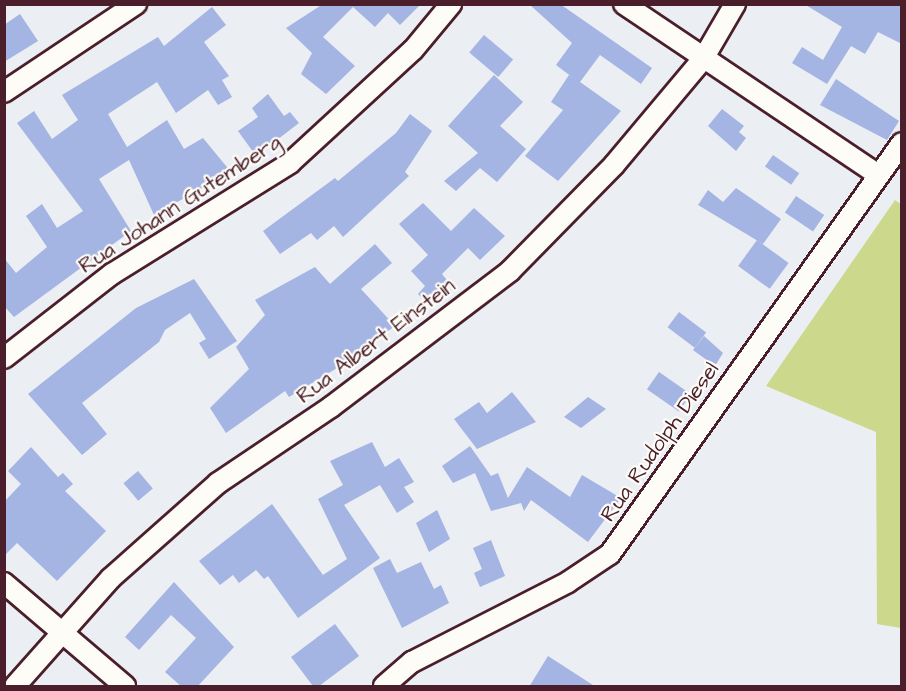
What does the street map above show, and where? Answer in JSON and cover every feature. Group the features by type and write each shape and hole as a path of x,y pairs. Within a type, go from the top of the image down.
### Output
{"street":[{"path":"4,92 136,4"},
{"name":"Rua Johann Gutemberg","path":"4,358 112,274 290,163 413,50 451,4"},
{"path":"624,4 703,60 878,176"},
{"name":"Rua Albert Einstein","path":"15,687 59,632 218,483 331,407 510,271 614,165 703,60 735,4"},
{"name":"Rua Rudolph Diesel","path":"384,687 412,662 568,582 610,554 902,143"},
{"path":"4,583 125,687"}],"green space":[{"path":"895,200 902,205 901,628 877,624 876,432 766,386"}],"building":[{"path":"323,4 421,4 400,25 388,13 375,27 353,7 323,37 355,66 326,94 301,74 312,53 286,28"},
{"path":"529,4 560,4 652,68 641,84 600,55 580,82 621,111 558,181 525,156 563,110 551,102 569,75 576,80 556,65 572,43"},
{"path":"804,4 902,4 902,44 878,32 865,54 851,46 827,84 792,63 802,47 823,60 842,27"},
{"path":"212,7 226,25 204,42 229,76 222,80 232,97 218,105 208,90 176,113 157,82 108,114 127,147 167,120 184,149 203,138 231,172 154,215 129,160 99,179 131,231 14,317 4,306 4,258 16,273 47,247 26,216 42,204 57,228 83,211 17,123 34,111 52,139 78,120 62,95 158,37 164,46"},
{"path":"20,14 38,41 4,62 4,25"},
{"path":"484,35 513,59 498,77 469,53"},
{"path":"494,75 523,102 500,126 526,149 497,182 480,168 456,191 444,181 478,153 448,126"},
{"path":"836,79 899,121 887,140 820,105"},
{"path":"268,94 284,116 290,112 299,123 256,156 238,131 258,117 252,108"},
{"path":"722,109 744,126 739,132 746,138 736,151 708,126"},
{"path":"410,114 432,131 405,172 409,176 343,237 334,226 317,240 311,233 280,254 263,231 335,178 338,181 396,133"},
{"path":"773,155 799,173 791,185 765,166"},
{"path":"736,188 781,219 763,244 698,205 708,190 723,202"},
{"path":"796,196 824,215 813,232 785,213"},
{"path":"423,203 451,231 474,208 505,236 480,260 468,248 442,274 450,284 428,305 418,294 425,286 411,271 428,255 399,224"},
{"path":"757,240 789,263 770,289 738,266"},
{"path":"375,244 392,263 361,289 395,326 342,365 289,397 285,391 226,433 210,408 249,369 236,347 265,315 255,300 315,267 330,284"},
{"path":"194,279 237,341 209,359 199,343 206,339 190,313 165,330 159,342 82,403 107,434 82,455 28,394 136,308"},
{"path":"679,312 706,332 695,348 668,327"},
{"path":"704,336 723,353 715,366 693,350"},
{"path":"659,372 691,394 679,412 647,389"},
{"path":"512,392 536,422 477,449 454,419 479,402 487,413"},
{"path":"588,397 606,409 581,428 564,417"},
{"path":"372,442 385,467 399,458 414,482 404,487 414,502 397,513 380,485 344,505 380,558 298,618 268,576 264,579 256,570 239,583 233,575 220,585 199,561 272,504 323,575 347,559 318,499 343,485 330,461"},
{"path":"470,446 491,476 498,473 508,498 527,467 570,497 582,475 621,498 588,542 531,500 524,511 521,503 491,511 475,473 453,483 442,466"},
{"path":"31,447 58,477 63,473 73,484 65,491 106,531 57,581 17,543 4,556 4,502 21,484 8,471"},
{"path":"138,471 153,489 138,501 123,483"},
{"path":"437,510 450,539 429,552 416,523"},
{"path":"491,540 505,576 480,587 474,573 482,569 473,548"},
{"path":"390,559 397,573 421,562 434,589 441,585 449,603 402,628 373,568"},
{"path":"174,582 234,647 197,687 182,687 165,672 196,638 171,615 139,650 125,637"},
{"path":"335,624 359,656 319,686 313,686 291,657"},
{"path":"548,656 596,687 529,687"}]}
